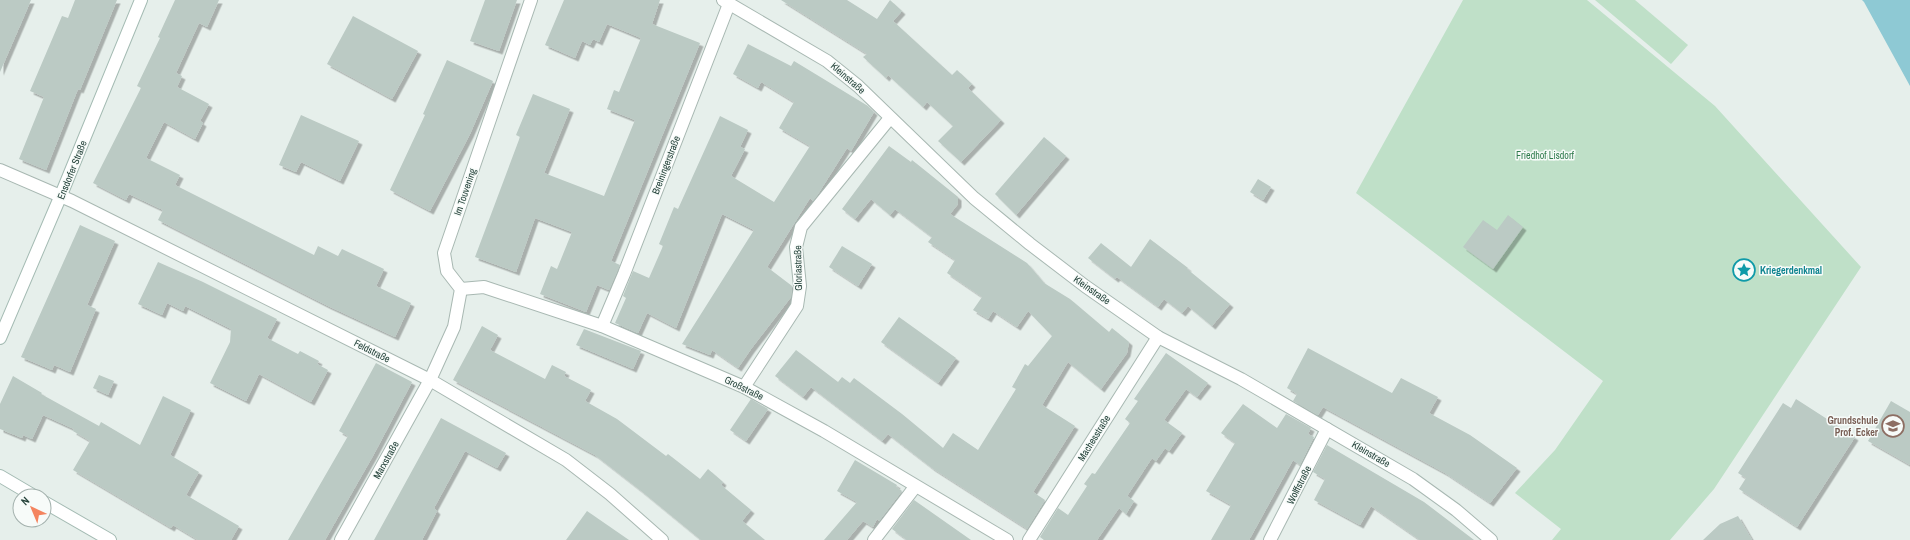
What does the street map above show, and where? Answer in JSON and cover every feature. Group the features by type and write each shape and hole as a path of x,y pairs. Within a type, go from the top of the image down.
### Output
{"street":[{"name":"Ensdorfer Straße","path":"0,338 62,195 141,0"},
{"name":"Im Touvening","path":"461,289 447,271 444,253 531,0"},
{"name":"Kleinstraße","path":"726,2 827,60 858,86 974,198 1030,244 1085,286 1158,337 1241,379 1413,479 1456,510 1491,540"},
{"name":"Breiningerstraße","path":"602,326 624,274 726,2"},
{"name":"Gloriastraße","path":"744,387 797,306 800,286 796,247 801,227 890,118"},
{"name":"Feldstraße","path":"0,170 62,195 430,380 566,460 610,494 662,540"},
{"name":"Großstraße","path":"461,289 484,287 602,326 744,387 824,431 915,487 1007,540"},
{"path":"430,380 454,327 461,289"},
{"name":"Machesstraße","path":"1029,540 1158,337"},
{"name":"Marxstraße","path":"341,540 430,380"},
{"name":"Wolffstraße","path":"1270,540 1327,429"},
{"path":"0,476 20,488"},
{"path":"874,540 915,487"},
{"path":"52,507 110,540"}],"green space":[{"name":"Friedhof Lisdorf","path":"1463,0 1587,0 1715,106 1861,267 1714,489 1670,540 1552,540 1561,529 1515,493 1555,450 1603,381 1356,193"},
{"path":"1595,0 1635,0 1688,45 1671,64"}],"water":[{"path":"1862,0 1910,0 1910,86 1864,2"}],"building":[{"path":"0,0 31,0 0,72"},
{"path":"75,0 117,0 80,90 78,89 46,170 19,159 44,97 30,91 62,16 68,18"},
{"path":"175,0 219,0 207,27 199,23 176,73 182,76 177,87 209,104 200,121 203,123 195,139 164,122 146,158 180,175 175,185 314,255 318,246 338,256 342,249 384,269 376,286 411,303 395,337 328,306 158,220 163,210 129,194 126,200 93,183 141,88 137,86 160,38 158,37"},
{"path":"485,0 517,0 499,51 470,41"},
{"path":"564,0 660,0 652,24 700,43 611,261 620,265 609,290 597,285 586,312 540,294 551,266 557,269 572,232 535,218 516,272 475,257 520,137 516,135 533,94 570,109 544,173 604,196 635,120 607,109 614,90 619,92 641,38 607,24 599,42 593,39 590,45 582,41 575,58 545,45"},
{"path":"781,0 847,0 877,19 890,0 902,11 893,21 952,75 957,70 972,84 968,88 1001,120 961,162 938,141 953,126 927,102 923,107 888,75 886,78 863,57 867,54"},
{"path":"353,16 418,51 392,99 327,64"},
{"path":"748,44 791,66 794,61 868,106 874,112 851,151 847,148 813,201 810,198 767,267 792,286 791,297 738,368 712,350 710,355 682,344 754,230 722,214 676,328 647,313 638,333 615,323 626,298 623,296 633,271 649,278 663,246 659,244 674,207 678,209 720,116 748,130 740,147 745,149 731,176 774,202 810,146 779,128 794,102 761,82 758,88 733,74"},
{"path":"447,60 493,81 470,134 430,211 390,190 425,115 423,114"},
{"path":"301,115 359,141 340,181 301,162 296,172 279,165"},
{"path":"1044,137 1066,156 1016,215 995,194"},
{"path":"889,146 911,162 912,160 958,197 958,204 950,214 1027,263 1044,283 1070,299 1109,332 1112,328 1129,342 1127,353 1101,389 1068,362 1042,405 1075,426 1033,492 1045,500 1027,529 932,468 888,434 882,441 811,387 803,397 775,376 796,350 838,382 842,377 850,383 854,378 902,414 943,448 953,433 978,450 1016,389 1012,387 1025,364 1028,366 1052,336 1028,311 1017,327 993,311 988,319 973,310 982,297 947,273 955,260 928,242 932,237 895,209 890,215 871,199 855,219 842,209"},
{"path":"1258,179 1271,187 1263,200 1250,192"},
{"path":"1508,215 1523,227 1493,269 1463,247 1483,220 1497,230"},
{"path":"80,225 115,241 87,305 96,309 70,372 54,365 52,370 21,357"},
{"path":"1150,239 1188,268 1187,269 1230,304 1212,326 1188,306 1182,313 1164,299 1158,307 1117,277 1115,279 1088,258 1101,243 1131,267"},
{"path":"842,246 872,264 858,286 829,267"},
{"path":"158,262 203,282 277,319 267,338 298,354 300,351 319,361 317,364 328,370 311,402 259,374 246,401 210,383 230,342 231,329 185,306 183,311 167,303 162,315 138,304"},
{"path":"899,317 956,358 938,383 881,342"},
{"path":"482,326 498,335 490,350 545,379 552,365 566,372 564,376 591,390 585,401 617,419 666,456 668,454 700,479 708,469 723,482 721,485 751,510 742,521 765,540 701,540 595,455 453,380"},
{"path":"584,329 641,351 633,369 576,345"},
{"path":"1308,348 1392,393 1401,378 1438,397 1429,413 1470,435 1517,468 1490,503 1445,473 1323,407 1318,415 1293,401 1297,394 1287,388"},
{"path":"1166,353 1208,383 1197,397 1186,389 1164,420 1182,433 1169,451 1165,448 1156,461 1152,458 1127,496 1134,501 1126,514 1119,508 1097,540 1044,540 1040,537 1058,508 1068,515 1087,486 1084,484 1092,473 1095,474 1130,423 1125,419 1138,401 1134,399"},
{"path":"376,363 412,382 374,454 325,540 288,540 348,436 339,431"},
{"path":"99,375 114,381 108,395 93,388"},
{"path":"13,376 42,393 41,394 99,426 101,422 140,445 163,396 191,410 170,455 199,472 186,495 239,526 231,540 198,540 173,525 171,528 73,470 90,441 73,431 74,429 43,415 32,439 23,435 22,438 0,429 0,404"},
{"path":"751,399 768,409 746,441 730,430"},
{"path":"1796,399 1855,437 1797,527 1739,489 1746,478 1738,473 1783,403 1791,408"},
{"name":"Grundschule Prof. Ecker","path":"1891,401 1910,412 1910,465 1868,441"},
{"path":"1243,404 1277,428 1286,414 1311,428 1308,434 1314,437 1300,465 1293,460 1249,540 1211,540 1231,505 1206,491 1235,443 1221,433"},
{"path":"441,418 506,453 497,468 465,451 434,508 437,511 422,540 374,540"},
{"path":"1327,445 1424,502 1474,540 1420,540 1371,506 1360,525 1314,500 1325,479 1313,472"},
{"path":"855,460 897,485 896,487 902,491 879,521 877,519 873,527 863,521 847,540 824,540 857,502 837,491"},
{"path":"914,500 971,540 907,540 892,529"},
{"path":"587,511 629,540 566,540"},
{"path":"1738,516 1752,540 1703,540 1720,524"}],"place":[{"name":"Kriegerdenkmal","path":"1744,270"},
{"name":"Grundschule Prof. Ecker","path":"1893,426"}]}
